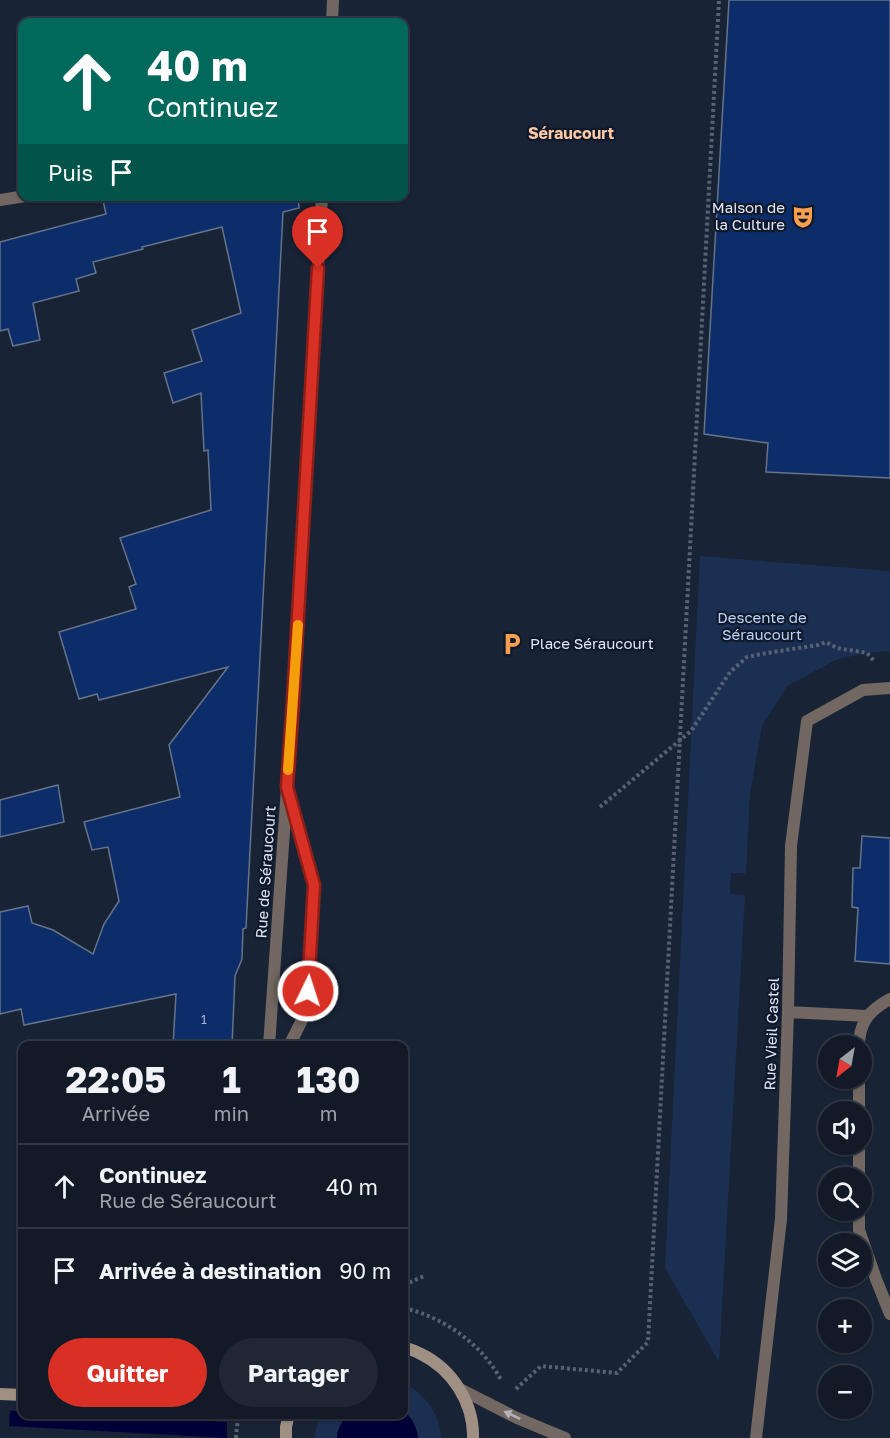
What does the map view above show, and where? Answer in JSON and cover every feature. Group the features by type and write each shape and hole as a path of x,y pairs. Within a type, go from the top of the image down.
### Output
{"main road":[{"path":"408,1348 421,1353 444,1369 460,1389 470,1411 476,1437"},
{"path":"0,1394 18,1395"},
{"path":"286,1438 288,1419"}],"street":[{"path":"332,18 333,0"},
{"path":"0,200 18,197"},
{"name":"Rue de Séraucourt","path":"269,1041 293,702 322,201"},
{"name":"Rue Vieil Castel","path":"756,1438 780,1219 788,1012 791,846 807,721 864,690 890,688"},
{"path":"287,787 314,885 306,1012 292,1041"},
{"path":"859,1035 867,1016 890,999"},
{"path":"788,1012 867,1016"},
{"path":"859,1221 859,1230 890,1314"},
{"path":"460,1389 517,1418 565,1438"}],"path":[{"path":"508,1397 541,1365 617,1373 648,1342 718,0"},
{"path":"600,807 691,731 730,672 747,657 826,642 837,648 867,653 882,670"},
{"path":"408,1283 424,1276"},
{"path":"408,1309 443,1322 475,1345 500,1377 517,1418"},
{"path":"236,1438 239,1419"}],"green space":[{"name":"Descente de Séraucourt","path":"700,556 890,571 890,651 838,659 787,686 762,726 750,794 746,873 731,873 730,894 745,895 719,1362 665,1268"},
{"path":"408,1385 424,1399 435,1413 441,1438 418,1438 414,1423 409,1417"},
{"path":"319,1419 345,1419 340,1425 337,1438 314,1438"}],"shaded area":[{"path":"10,1411 18,1411 18,1419 164,1419 227,1422 227,1438 9,1426"},
{"path":"408,1416 414,1423 418,1438 337,1438 340,1425 344,1420 408,1419"}],"building":[{"name":"Maison de la Culture","path":"729,0 890,0 890,478 766,472 768,443 704,434"},
{"path":"103,201 298,201 299,208 283,212 246,928 243,929 242,959 235,976 232,1041 173,1041 176,994 24,1025 21,1009 0,1014 0,912 28,906 32,923 53,930 93,954 104,924 119,901 108,847 92,850 84,822 180,797 169,745 228,667 99,700 97,694 79,699 59,632 136,609 129,587 136,584 120,538 211,510 208,450 204,451 201,393 173,403 164,373 202,361 192,330 241,313 222,227 93,262 96,273 76,279 79,291 33,303 40,340 13,346 8,329 0,331 0,242 106,214"},
{"path":"58,785 64,822 0,837 0,800"},
{"path":"862,836 890,838 890,964 855,961 858,908 852,907 853,868 860,868"}],"slow traffic":[{"path":"288,770 298,625"}],"place":[{"name":"Maison de la Culture","path":"803,217"},
{"name":"Place Séraucourt","path":"512,644"}],"district":[{"name":"Séraucourt","path":"571,133"}],"route":[{"path":"308,991 314,885 287,787 318,268"}]}
